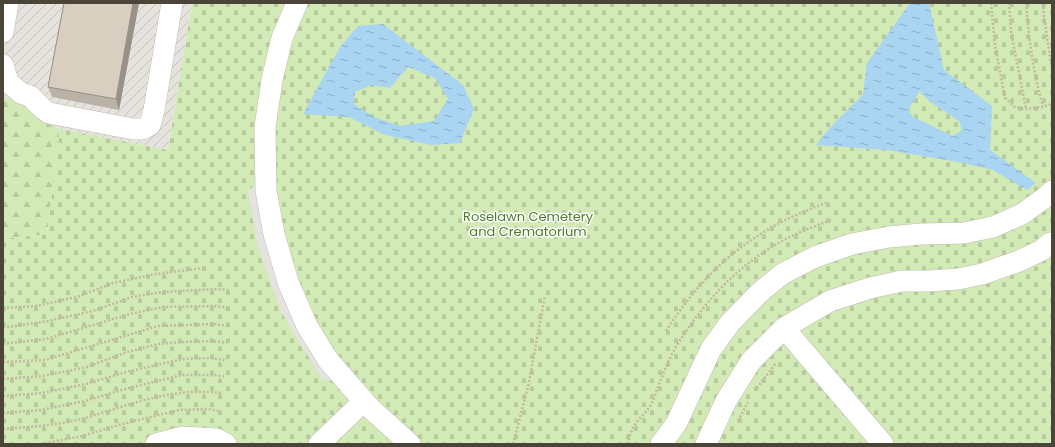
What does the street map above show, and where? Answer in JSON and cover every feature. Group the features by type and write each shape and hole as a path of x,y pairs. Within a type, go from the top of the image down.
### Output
{"lane":[{"path":"3,32 8,3"},
{"path":"3,65 8,82 21,93 30,96 43,110 49,113 133,129 143,129 150,125 154,110 172,3"},
{"path":"297,3 282,38 272,80 265,127 266,191 274,234 288,282 307,326 328,360 364,401 410,444"},
{"path":"661,444 676,424 711,349 734,319 759,293 782,274 815,256 852,244 921,234 964,233 993,227 1022,214 1052,191"},
{"path":"706,444 726,401 751,361 790,334 830,301 870,288 902,281 958,279 982,274 1020,261 1042,250 1050,243"},
{"path":"790,334 883,444"},
{"path":"319,444 364,401"},
{"path":"156,444 183,437 216,439 226,444"}],"path":[{"path":"991,3 995,45 1005,98 1015,107 1026,109 1052,104"},
{"path":"1009,3 1011,32 1026,109"},
{"path":"1026,3 1029,36 1039,94 1043,106"},
{"path":"1043,3 1052,71"},
{"path":"666,331 680,309 697,289 714,270 733,253 771,227 807,209 826,202"},
{"path":"628,444 631,432 637,422 649,409 661,377 681,339 710,300 744,266 764,252 785,239 831,220"},
{"path":"3,308 37,306 80,296 113,283 156,274 203,268"},
{"path":"3,327 48,321 92,311 132,297 162,292 210,289 228,290"},
{"path":"513,444 528,387 545,296"},
{"path":"3,344 46,338 130,314 163,307 215,306 230,308"},
{"path":"3,362 45,360 158,326 213,324 228,326"},
{"path":"753,393 772,369 790,334"},
{"path":"3,379 43,376 87,367 127,352 158,344 212,341 227,343"},
{"path":"3,396 42,393 86,384 126,372 183,359 210,358 225,360"},
{"path":"3,413 41,410 85,401 125,389 182,375 209,374 224,376"},
{"path":"3,429 40,427 84,418 124,406 181,392 223,393"},
{"path":"736,424 750,399"},
{"path":"41,444 82,436 128,422 179,410 221,411"}],"shaded area":[{"path":"3,3 192,3 168,150 60,129 44,122 3,97"},
{"path":"255,185 272,185 280,233 333,381 322,379 281,312 257,244 248,191"}],"green space":[{"name":"Roselawn Cemetery and Crematorium","path":"192,3 1052,3 1052,444 3,444 3,239 47,234 60,129 168,150"},
{"path":"3,97 31,105 44,122 60,129 47,234 3,239"}],"water":[{"path":"910,3 929,3 944,70 992,106 990,150 1036,183 1027,190 993,170 958,162 887,150 816,145 827,131 863,94 867,63","holes":["920,91 929,101 959,121 962,130 953,136 913,117 908,110"]},
{"path":"383,24 463,85 474,109 460,143 432,145 385,135 349,117 303,114 340,47 358,26","holes":["408,67 435,78 448,99 434,121 400,126 374,117 354,104 355,92 371,85 390,88"]}],"building":[{"path":"64,3 133,3 116,99 48,87"}]}
